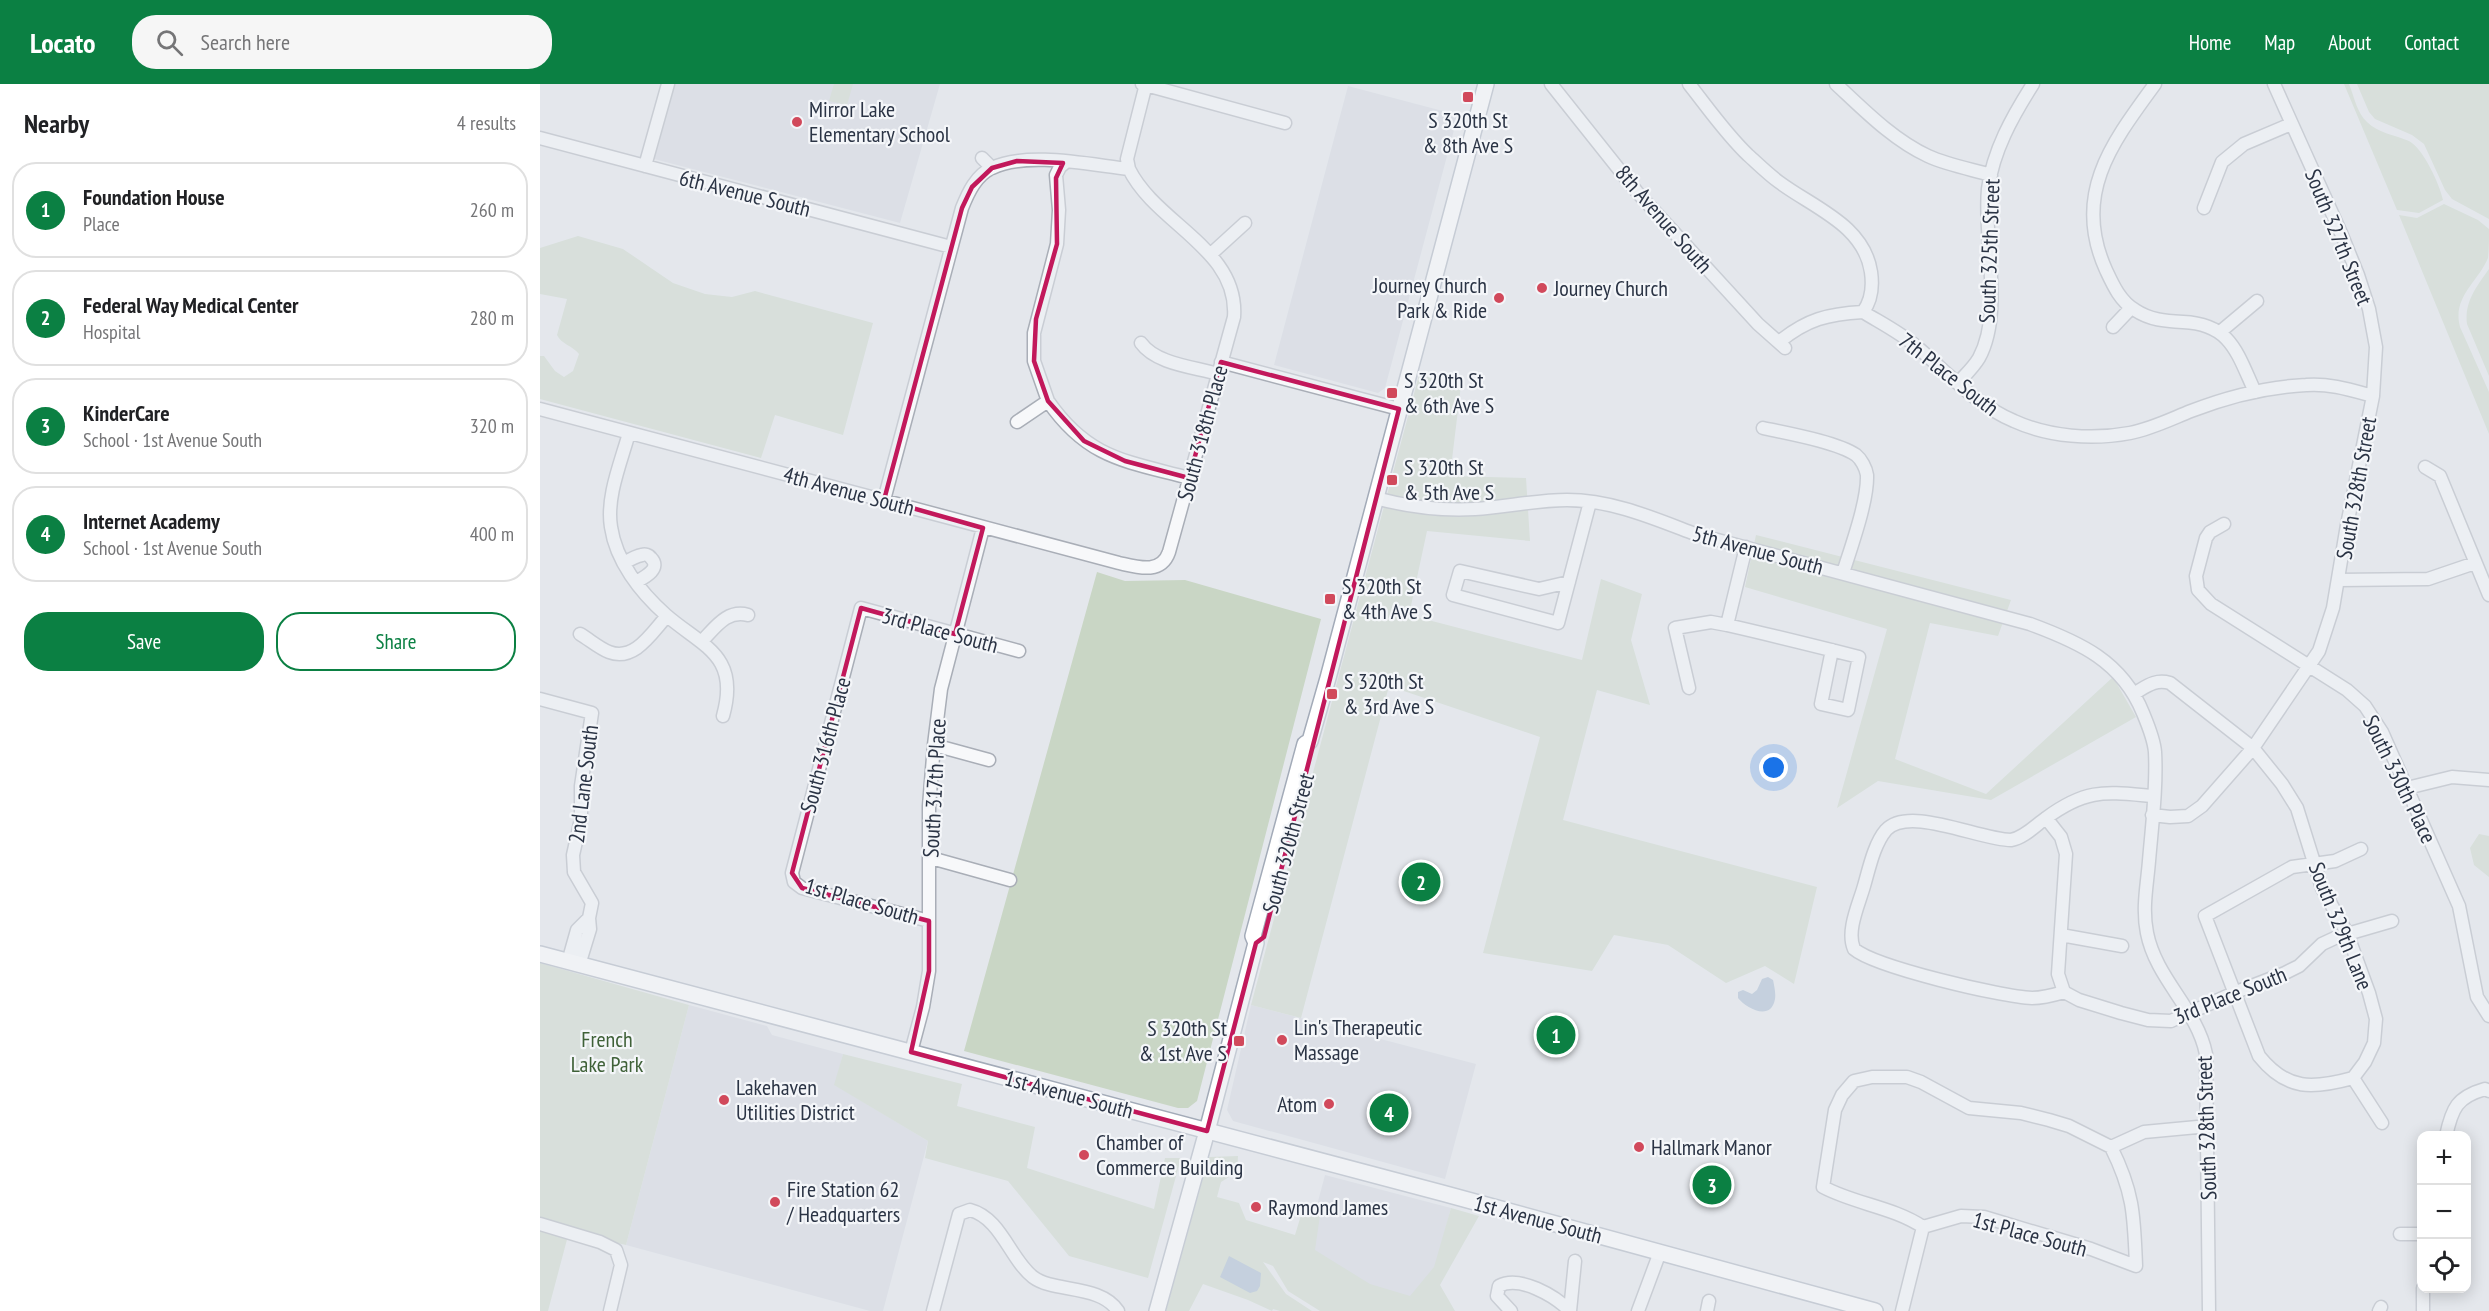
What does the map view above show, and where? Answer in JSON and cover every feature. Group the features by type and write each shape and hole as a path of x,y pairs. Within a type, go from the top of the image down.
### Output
{"main road":[{"name":"South 320th Street","path":"1157,1311 1256,943 1263,937 1266,926 1313,750 1310,741 1486,84"},
{"name":"1st Avenue South","path":"540,954 1875,1311"}],"street":[{"path":"645,166 668,84"},
{"path":"1245,223 1211,254 1143,191 1129,169 1127,159 1145,84 1285,123"},
{"name":"8th Avenue South","path":"1551,84 1637,192 1758,324 1782,345 1807,322 1822,317 1863,312"},
{"path":"1689,84 1747,154 1778,182 1832,217 1862,243 1869,260 1872,280 1870,299 1863,312"},
{"path":"1836,84 1863,109 1915,149 1940,161 1991,175"},
{"name":"South 325th Street","path":"1958,383 1973,368 1980,356 1987,330 1992,293 1988,226 1991,175 2010,121 2033,84"},
{"path":"2154,84 2105,159 2097,179 2093,200 2096,239 2103,261 2115,289 2131,308 2157,320 2193,323 2220,332 2233,344 2254,392"},
{"name":"South 327th Street","path":"2274,84 2341,233 2369,309 2376,347 2373,396"},
{"path":"2204,208 2222,162 2244,144 2291,124"},
{"name":"6th Avenue South","path":"540,138 951,247"},
{"path":"982,158 992,168"},
{"path":"884,500 951,247 967,195 979,178 992,168 1017,161 1066,162 1129,169"},
{"path":"1066,162 1056,175 1059,210 1058,244 1034,333 1034,360 1048,401 1070,429 1101,451 1125,461 1190,478"},
{"name":"South 318th Place","path":"1158,567 1165,561 1169,552 1234,317 1234,295 1222,268 1211,254"},
{"path":"2220,332 2257,301"},
{"path":"2113,327 2131,308"},
{"name":"7th Place South","path":"1863,312 1915,345 1985,405 2015,422 2054,433 2097,436 2133,432 2193,410 2254,392 2323,384 2373,396"},
{"path":"1141,344 1158,357 1220,368 1399,409"},
{"name":"South 328th Street","path":"2152,815 2179,817 2196,811 2253,748 2310,667 2328,630 2373,396"},
{"path":"1017,422 1048,401"},
{"name":"4th Avenue South","path":"540,410 1131,566 1158,567"},
{"path":"1763,428 1820,441 1856,455 1862,463 1867,473 1865,493 1843,573"},
{"path":"629,433 613,491 610,519 613,537 624,563 636,582 667,616 702,641 716,655 727,680 727,698 723,716"},
{"path":"2425,467 2440,476 2489,595"},
{"name":"5th Avenue South","path":"1375,498 1408,506 1448,510 1567,500 1618,506 1695,534 2005,616 2058,634 2096,654 2125,679"},
{"path":"1569,582 1536,589 1460,570 1454,595 1558,623 1569,582 1590,502"},
{"name":"South 330th Place","path":"2224,524 2210,532 2206,538 2195,580 2200,594 2219,609 2347,690 2365,706 2382,732 2459,906 2478,997 2489,1016"},
{"name":"South 317th Place","path":"911,1052 923,1007 929,971 931,858 929,806 941,689 983,528"},
{"path":"1726,625 1746,548"},
{"path":"624,563 641,555 648,555 653,560 654,567 651,573 636,582"},
{"path":"2339,580 2428,579 2475,563"},
{"name":"3rd Place South","path":"861,608 1019,651"},
{"name":"South 316th Place","path":"794,882 792,873 861,608"},
{"path":"702,641 729,615 738,613 748,615"},
{"path":"580,634 609,652 627,654 639,646 667,616"},
{"path":"1689,688 1675,628 1711,622 1832,650 1859,657 1848,710 1821,704 1832,650"},
{"name":"South 328th Street","path":"2125,679 2135,693 2146,719 2155,751 2144,898 2147,934 2155,960 2201,1035 2205,1054 2208,1126 2209,1311"},
{"name":"South 329th Lane","path":"2135,693 2150,683 2161,681 2170,683 2253,748 2282,784 2297,808 2322,888 2347,933 2376,1019 2374,1043 2354,1078"},
{"name":"2nd Lane South","path":"540,699 592,713 581,786 581,819 573,855 574,872 592,903 589,918 577,930 573,963"},
{"path":"934,745 989,760"},
{"path":"2407,788 2452,777 2489,780"},
{"path":"2046,818 2061,837 2066,854 2058,974 2064,992 2034,998 2012,995 1882,963 1854,949 1851,935 1868,871 1884,833 1894,825 1901,822 1938,825 2008,841 2016,839 2068,802 2088,795 2111,793 2153,796"},
{"path":"2361,849 2335,861 2292,867 2205,916 2259,1056 2270,1070 2287,1081 2302,1086 2316,1086 2354,1078 2382,1123"},
{"path":"931,858 1010,880"},
{"name":"1st Place South","path":"794,882 802,888 929,921"},
{"name":"3rd Place South","path":"2064,992 2079,1000 2148,1020 2171,1021 2189,1015 2236,992 2285,974 2299,966 2322,944 2347,933 2392,921"},
{"path":"2061,935 2122,946"},
{"path":"1902,1311 1923,1227 1909,1218 1848,1199 1823,1187 1835,1110 1848,1086 1861,1078 1907,1077 1969,1108 2021,1113 2049,1120 2069,1126 2111,1147 2144,1132 2208,1126"},
{"path":"2447,1131 2451,1115 2459,1102 2470,1093 2485,1089 2489,1091"},
{"name":"1st Place South","path":"1923,1227 1961,1216 1984,1217 2091,1249 2136,1266 2134,1207 2125,1174 2111,1147"},
{"path":"933,1311 957,1220 959,1214 965,1210 979,1213 1034,1278 1109,1300 1118,1311"},
{"path":"540,1224 595,1240 616,1250 621,1265 610,1311"},
{"path":"2400,1234 2417,1234"},
{"path":"1638,1311 1660,1252"},
{"path":"1511,1311 1497,1296 1499,1286 1506,1283 1527,1286 1546,1293 1570,1311 1575,1261"},
{"path":"2423,1293 2423,1311"}],"highlighted area":[{"path":"1017,161 1063,163 1056,178 1057,244 1036,319 1034,361 1048,401 1084,441 1125,461 1189,478 1221,362 1399,409 1264,937 1256,943 1207,1131 911,1052 929,971 929,921 802,888 792,873 861,608 955,634 983,528 884,500 962,208 972,187 992,168"}],"shaded area":[{"name":"Mirror Lake Elementary School","path":"675,84 940,84 900,223 654,159"},
{"path":"1348,86 1458,115 1385,388 1378,393 1274,365"},
{"name":"Fire Station 62 / Headquarters","path":"689,1005 767,1026 772,1035 843,1054 835,1085 928,1141 883,1311 870,1311 626,1245"},
{"path":"1251,1005 1476,1064 1445,1179 1233,1121 1227,1110"},
{"path":"1325,1175 1451,1208 1425,1306 1299,1273"}],"green space":[{"path":"834,84 853,84 847,105 829,101"},
{"path":"2344,84 2349,84 2358,109 2371,126 2409,141 2420,151 2435,177 2443,200 2419,213 2397,210"},
{"path":"2357,84 2489,84 2489,219 2452,199 2445,190 2424,144 2412,135 2375,119 2369,112"},
{"path":"2444,204 2478,220 2489,229 2488,258 2467,290 2458,316 2460,327 2489,392 2489,434 2399,215 2417,218"},
{"path":"578,236 623,249 673,283 705,294 732,297 755,291 873,323 843,435 775,415 761,458 540,399 540,356 544,356 555,371 564,377 573,371 579,354 561,341 557,335 567,299 540,294 540,248"},
{"path":"2489,269 2489,376 2467,324 2467,309 2472,295"},
{"path":"1419,375 1461,385 1450,476 1526,478 1530,541 1427,531 1409,615 1582,660 1601,579 1642,594 1631,640 1650,705 1597,690 1563,820 1817,887 1794,984 1765,966 1726,983 1668,945 1614,935 1592,971 1483,953 1540,737 1389,686 1301,1018 1251,1005"},
{"path":"1756,535 2011,600 1998,636 1930,623 1895,759 1986,794 2113,677 2136,717 1991,800 1878,781 1837,808 1887,629 1745,587"},
{"path":"1097,572 1125,581 1185,580 1321,619 1197,1101 1188,1108 1178,1108 964,1051"},
{"path":"2479,834 2489,836 2489,877 2474,865 2470,848"},
{"name":"French Lake Park","path":"540,963 689,1005 626,1245 569,1232 548,1311 540,1311"},
{"path":"843,1054 962,1084 957,1106 1035,1127 1027,1168 1154,1209 1165,1158 1181,1158 1148,1278 1069,1256 1008,1181 925,1158 928,1141 834,1085"},
{"path":"1238,1156 1237,1172 1221,1182 1217,1197 1239,1203 1246,1220 1295,1235 1302,1212 1320,1215 1315,1250 1370,1284 1410,1296 1434,1267 1451,1208 1479,1216 1440,1285 1455,1311 1320,1311 1288,1291 1273,1266 1263,1262 1286,1294 1312,1311 1273,1309 1272,1311 1203,1284 1189,1311 1166,1311 1209,1157"}],"water":[{"path":"1768,977 1773,980 1775,994 1773,1006 1769,1010 1752,1009 1738,998 1738,992 1743,990 1752,994 1757,990 1762,979"},
{"path":"1229,1256 1261,1273 1260,1286 1257,1291 1250,1293 1220,1277"}],"place":[{"name":"S 320th St & 8th Ave S","path":"1468,97"},
{"name":"Mirror Lake Elementary School","path":"797,122"},
{"name":"Journey Church","path":"1542,288"},
{"name":"Journey Church Park & Ride","path":"1499,298"},
{"name":"S 320th St & 6th Ave S","path":"1392,393"},
{"name":"S 320th St & 5th Ave S","path":"1392,480"},
{"name":"S 320th St & 4th Ave S","path":"1330,599"},
{"name":"S 320th St & 3rd Ave S","path":"1332,694"},
{"name":"Federal Way Medical Center","path":"1421,882"},
{"name":"Foundation House","path":"1556,1035"},
{"name":"Lin's Therapeutic Massage","path":"1282,1040"},
{"name":"S 320th St & 1st Ave S","path":"1239,1041"},
{"name":"Lakehaven Utilities District","path":"724,1100"},
{"name":"Atom","path":"1329,1104"},
{"name":"Internet Academy","path":"1389,1113"},
{"name":"Hallmark Manor","path":"1639,1147"},
{"name":"Chamber of Commerce Building","path":"1084,1155"},
{"name":"KinderCare","path":"1712,1185"},
{"name":"Fire Station 62 / Headquarters","path":"775,1202"},
{"name":"Raymond James","path":"1256,1207"}]}
